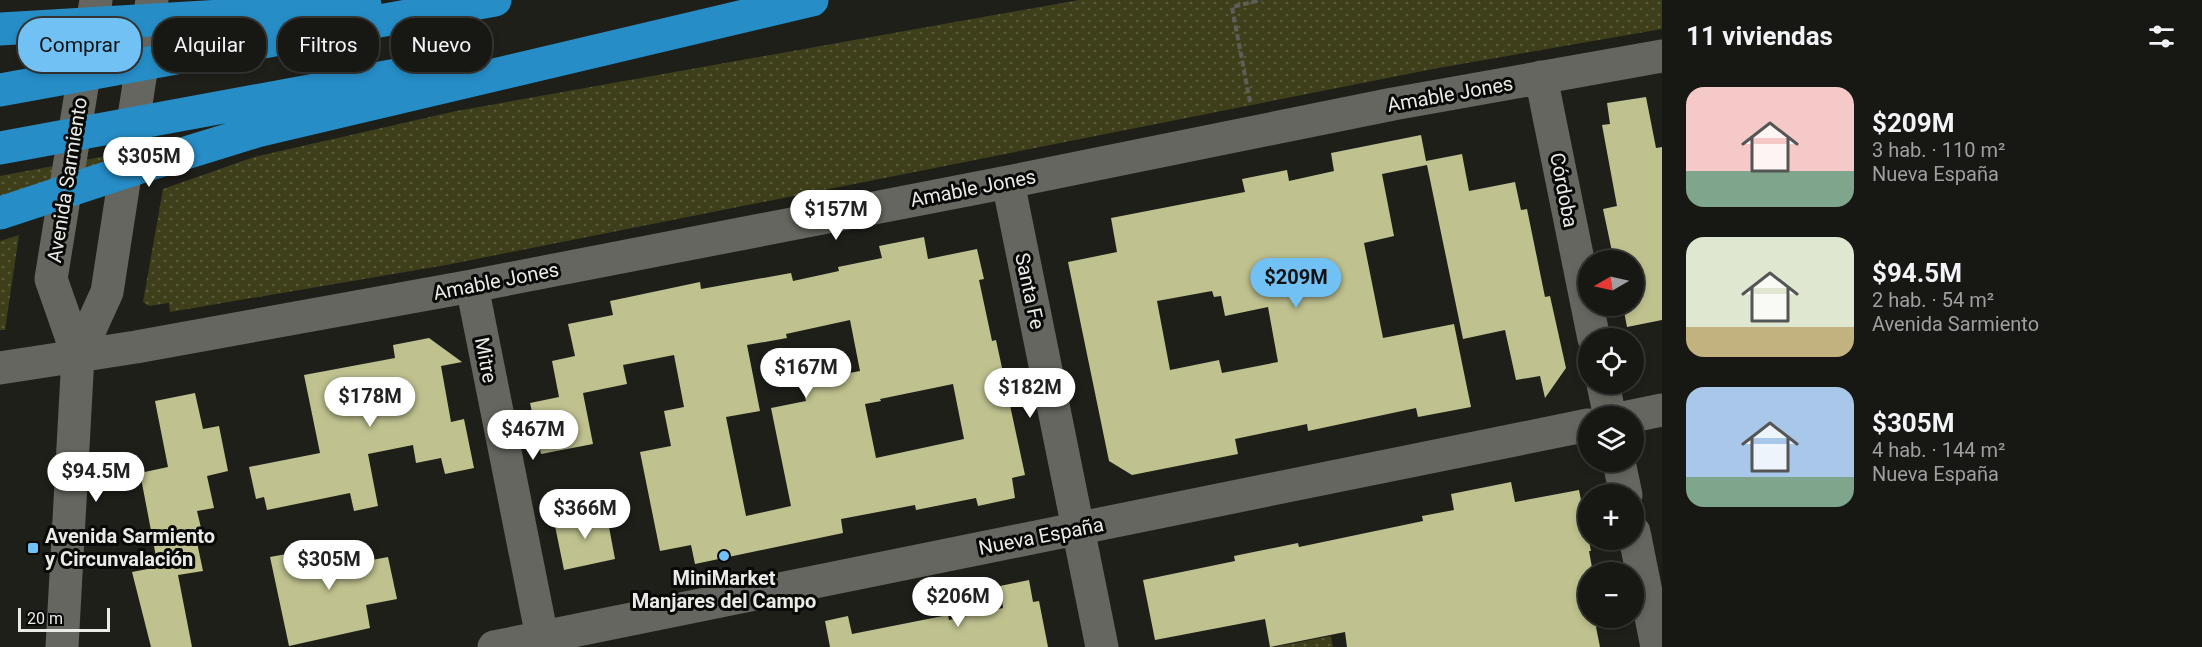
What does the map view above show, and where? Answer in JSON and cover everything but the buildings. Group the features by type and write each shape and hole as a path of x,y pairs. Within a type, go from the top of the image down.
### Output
{"highway":[{"path":"0,90 271,27 415,0"},
{"path":"0,29 271,27 495,0"},
{"path":"0,148 259,116 811,0"},
{"path":"0,213 137,168 259,116"}],"street":[{"name":"Avenida Sarmiento","path":"78,356 51,279 96,0"},
{"name":"Avenida Sarmiento","path":"62,647 78,356 107,292 152,0"},
{"name":"Amable Jones","path":"0,368 136,348 472,286 1008,182 1347,113 1662,56"},
{"name":"Córdoba","path":"1541,77 1592,328"},
{"name":"Santa Fe","path":"1008,182 1102,647"},
{"name":"Mitre","path":"472,286 543,642"},
{"path":"1644,414 1662,410"},
{"name":"Nueva España","path":"494,647 543,642 1078,528 1578,427"},
{"path":"1638,550 1657,647"}],"path":[{"path":"1251,106 1232,7 1261,0"}],"shaded area":[{"path":"1079,0 1662,0 1662,29 1438,68 446,265 170,312 169,303 149,306 143,302 163,189 254,157 456,111"},
{"path":"138,150 0,200 0,176"},
{"path":"19,235 5,330 0,330 0,241"},
{"path":"1331,636 1333,647 1275,647"}],"place":[{"name":"Avenida Sarmiento y Circunvalación","path":"33,548"},
{"name":"MiniMarket Manjares del Campo","path":"724,556"}]}
